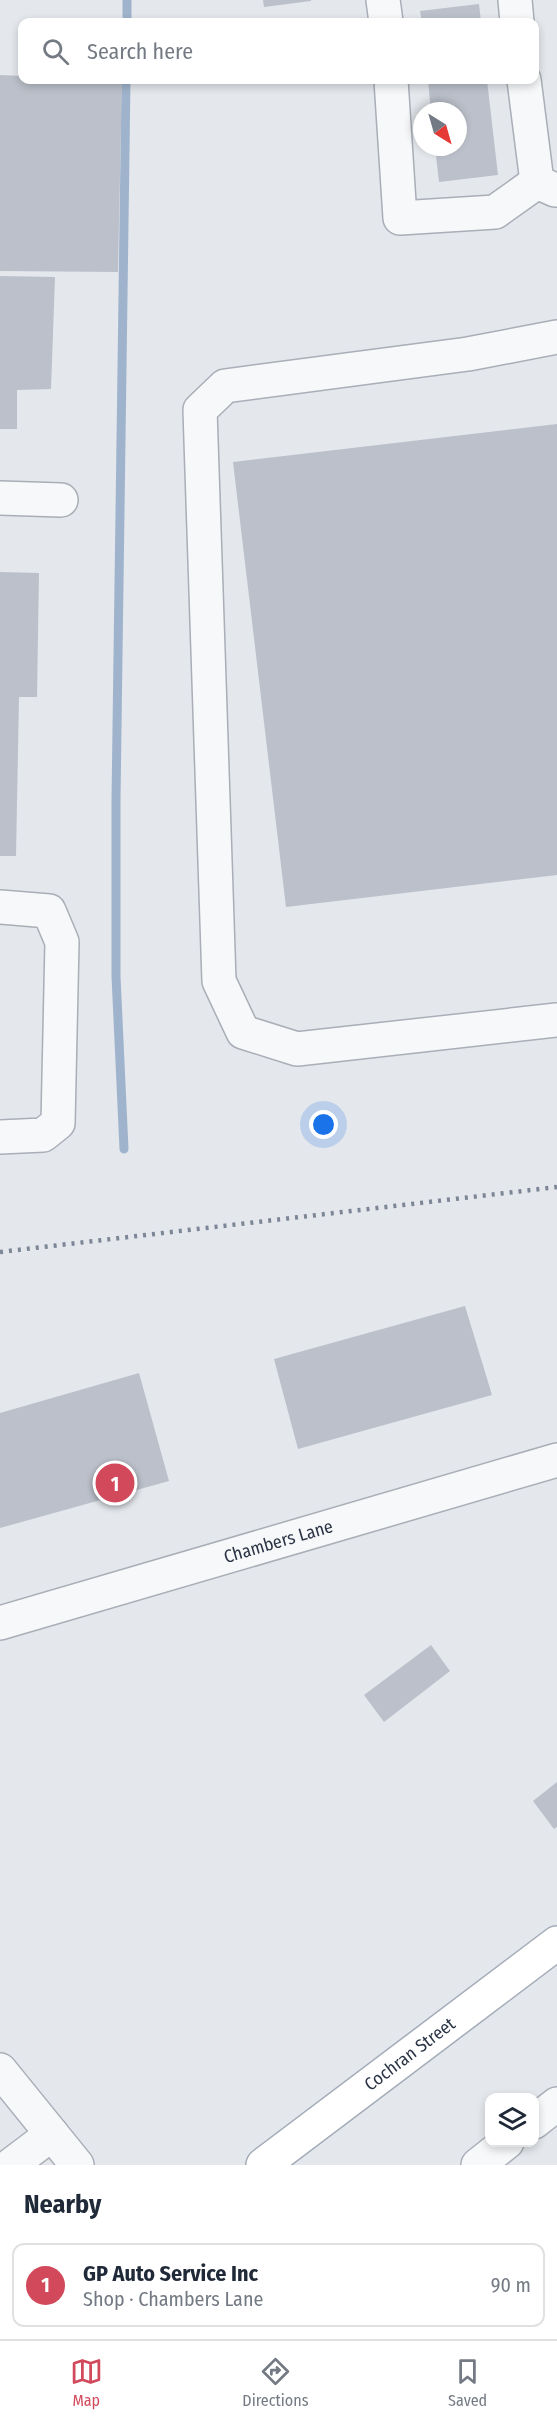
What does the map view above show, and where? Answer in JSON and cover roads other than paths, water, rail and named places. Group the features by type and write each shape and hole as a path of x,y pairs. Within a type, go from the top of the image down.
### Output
{"main road":[{"name":"Cochran Street","path":"263,2165 557,1943"}],"street":[{"path":"383,0 385,18"},
{"path":"514,0 516,18"},
{"path":"391,84 400,218 495,212 547,187 525,84"},
{"path":"557,337 468,354 225,386 200,410 219,981 243,1032 297,1049 557,1020"},
{"path":"0,498 62,500"},
{"path":"0,907 49,911 62,942 58,1124 44,1135 0,1137"},
{"name":"Chambers Lane","path":"0,1623 557,1460"},
{"path":"0,2070 77,2165"},
{"path":"539,2118 557,2104"},
{"path":"11,2165 52,2134"},
{"path":"478,2165 501,2147"}],"waterway":[{"path":"127,0 127,18"},
{"path":"124,1149 116,976 116,800 126,84"}],"railway":[{"path":"0,1252 557,1187"}],"place":[{"name":"GP Auto Service Inc","path":"115,1483"}]}
